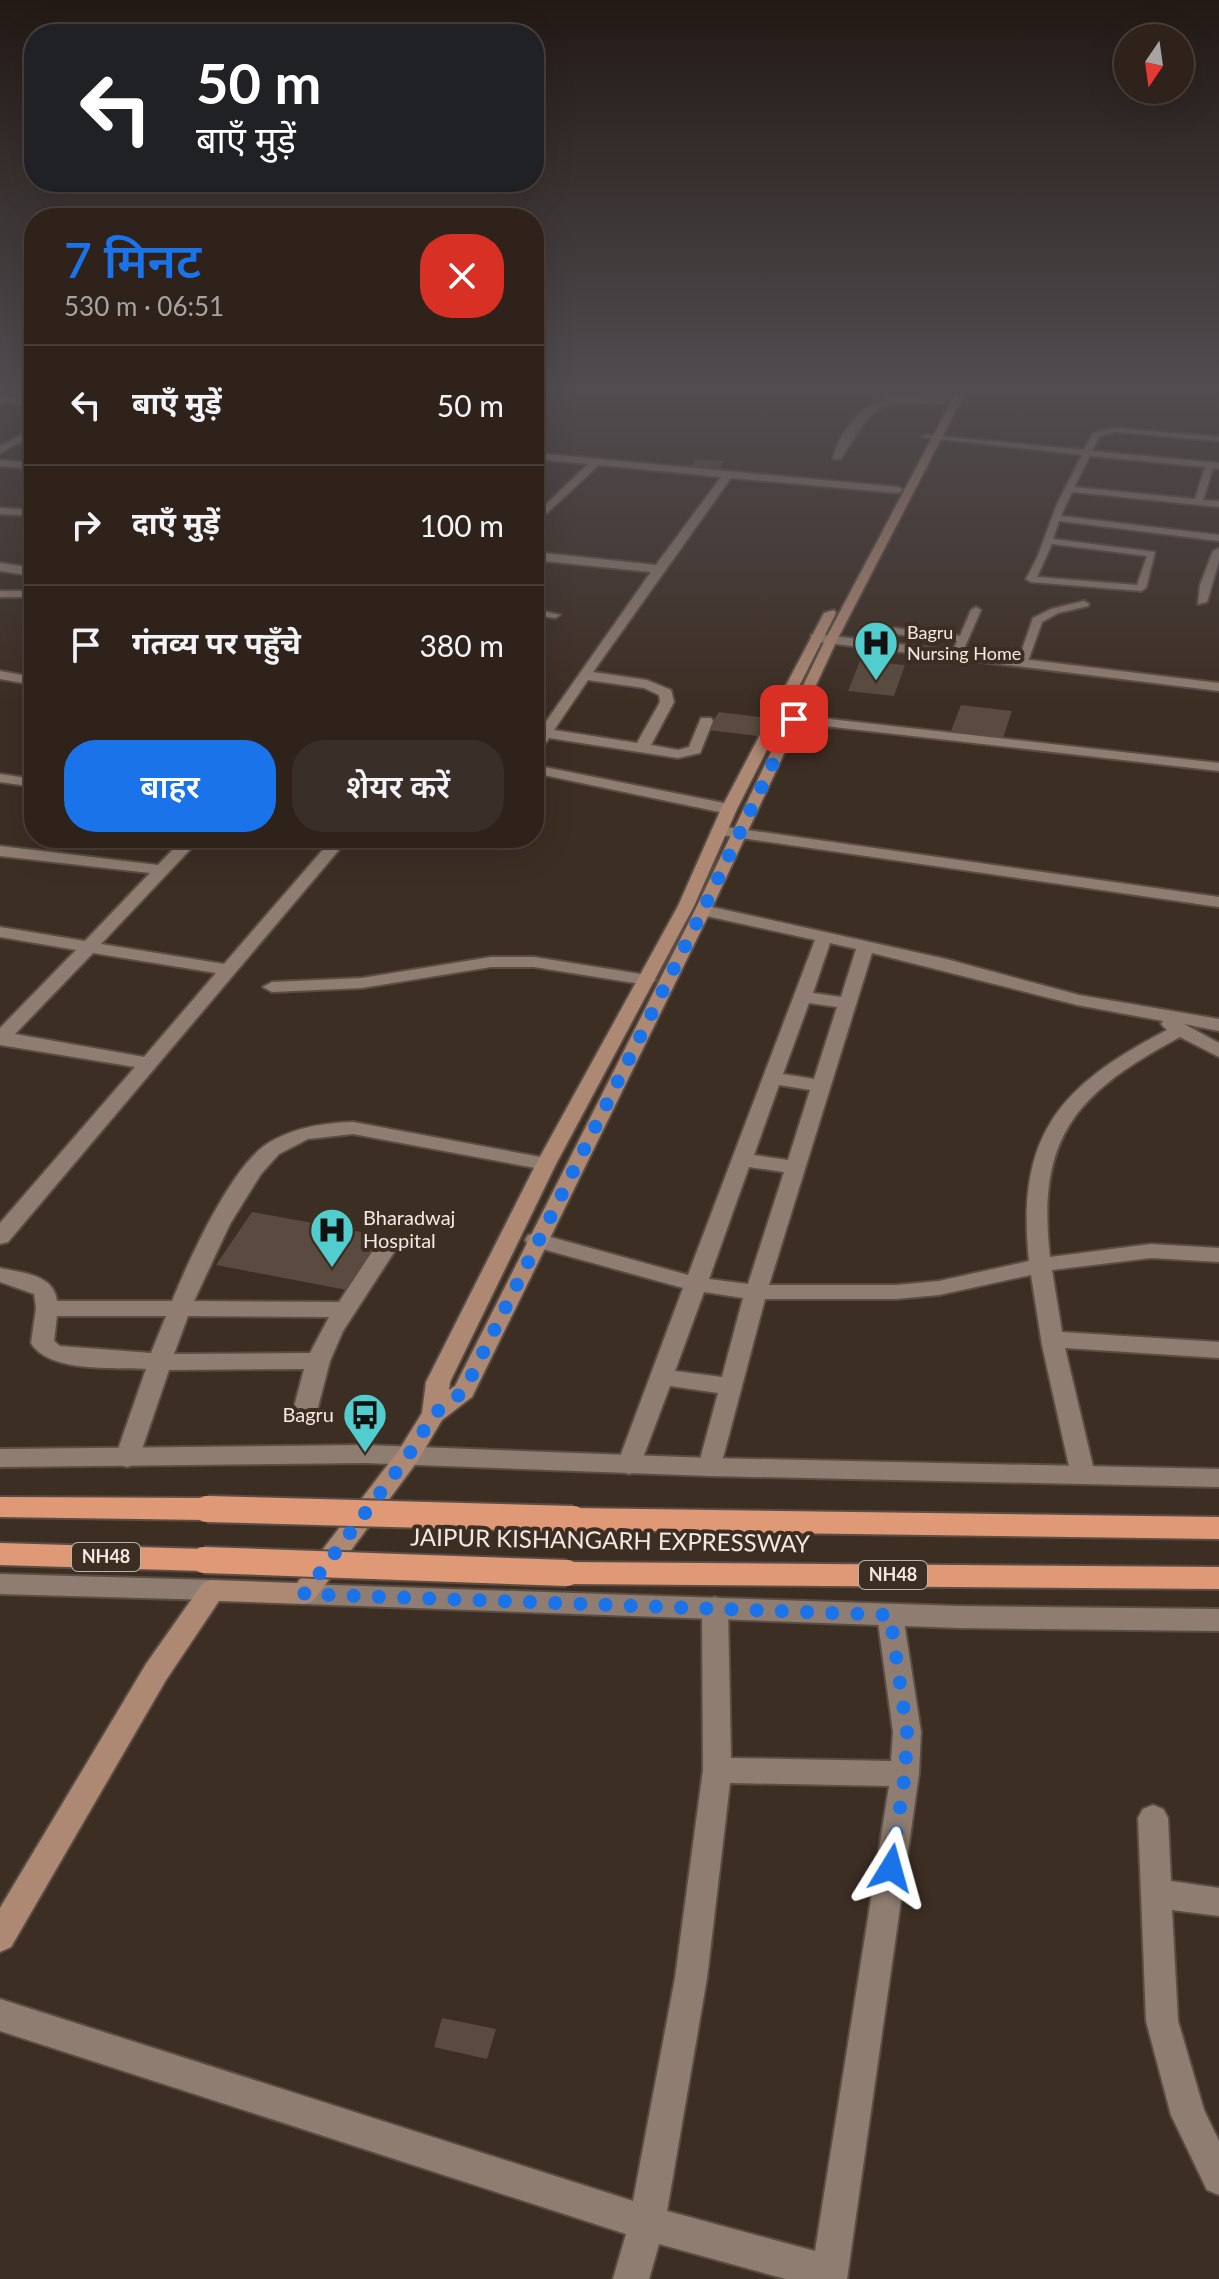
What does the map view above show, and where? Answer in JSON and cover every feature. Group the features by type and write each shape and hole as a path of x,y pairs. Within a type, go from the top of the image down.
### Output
{"highway":[{"name":"JAIPUR KISHANGARH EXPRESSWAY","path":"0,1507 1219,1528"},
{"name":"JAIPUR KISHANGARH EXPRESSWAY","path":"0,1554 567,1573 1219,1578"}],"main road":[{"path":"4,1925 156,1672 212,1590 304,1594 408,1456 434,1414 464,1391 536,1240 703,910 794,719 824,639 896,493"},
{"path":"434,1414 438,1382 546,1164 686,906 729,809 902,493"}],"street":[{"path":"544,512 564,493"},
{"path":"706,721 695,750 688,753 641,750 545,733 714,493"},
{"path":"0,511 24,512"},
{"path":"544,557 659,569"},
{"path":"0,567 24,571"},
{"path":"824,639 1219,687"},
{"path":"0,675 24,679"},
{"path":"585,675 647,684 666,693 667,702 641,750"},
{"path":"794,719 1219,767"},
{"path":"544,771 729,809"},
{"path":"719,831 1219,902"},
{"path":"1,1038 183,848"},
{"path":"0,1237 332,848"},
{"path":"0,851 162,870"},
{"path":"703,910 825,935 1077,1000 1219,1025"},
{"path":"0,932 227,970"},
{"path":"629,1465 825,935"},
{"path":"710,1467 756,1292 866,945"},
{"path":"272,987 362,983 491,962 534,962 647,980"},
{"path":"802,997 847,1003"},
{"path":"1156,1016 1219,1051"},
{"path":"1083,1475 1041,1263 1035,1205 1040,1159 1058,1122 1113,1065 1180,1030"},
{"path":"1,1038 147,1063"},
{"path":"771,1078 821,1086"},
{"path":"127,1458 179,1309 213,1232 249,1176 269,1152 297,1135 321,1128 353,1128 546,1164"},
{"path":"741,1160 795,1167"},
{"path":"536,1240 695,1284 756,1292 896,1292 939,1288 1041,1263 1151,1251 1219,1255"},
{"path":"305,1411 318,1361 345,1310 389,1243"},
{"path":"0,1275 35,1284 45,1291 47,1308 42,1343 52,1352 71,1357 160,1362 318,1361"},
{"path":"47,1308 345,1310"},
{"path":"1054,1339 1219,1350"},
{"path":"661,1377 731,1387"},
{"path":"0,1458 365,1454 629,1465 1219,1478"},
{"path":"0,1584 212,1590"},
{"path":"304,1594 890,1615 1219,1620"},
{"path":"631,2279 647,2223 691,1978 717,1770 715,1608"},
{"path":"0,2015 647,2223 830,2276 905,1774 907,1732 890,1615"},
{"path":"717,1770 905,1774"},
{"path":"1153,1818 1162,2021 1188,2115 1219,2178"},
{"path":"1156,1893 1219,1902"}],"lane":[{"path":"1049,541 1152,554 1141,588 1031,579 1067,493"},
{"path":"1112,493 1219,504"},
{"path":"1198,502 1202,493"},
{"path":"1056,518 1219,538"},
{"path":"1202,602 1205,585 1215,569 1218,551"},
{"path":"1205,585 1219,587"},
{"path":"0,594 24,594"},
{"path":"1022,664 1037,620 1055,611 1084,604"},
{"path":"956,656 976,610"},
{"path":"544,613 555,615"},
{"path":"895,631 963,639"}],"building":[{"path":"860,661 905,665 894,696 848,691"},
{"path":"961,705 1012,711 1002,741 951,731"},
{"path":"719,712 769,718 758,736 707,730"},
{"path":"252,1212 383,1236 352,1291 216,1265"},
{"path":"442,2018 496,2029 487,2059 434,2047"}],"place":[{"name":"Bagru Nursing Home","path":"876,682"},
{"name":"Bharadwaj Hospital","path":"332,1269"},
{"name":"Bagru","path":"365,1454"}],"route":[{"path":"794,719 703,910 536,1240 464,1391 434,1414 408,1456 304,1594 890,1615 907,1732 905,1774 891,1868"}]}
